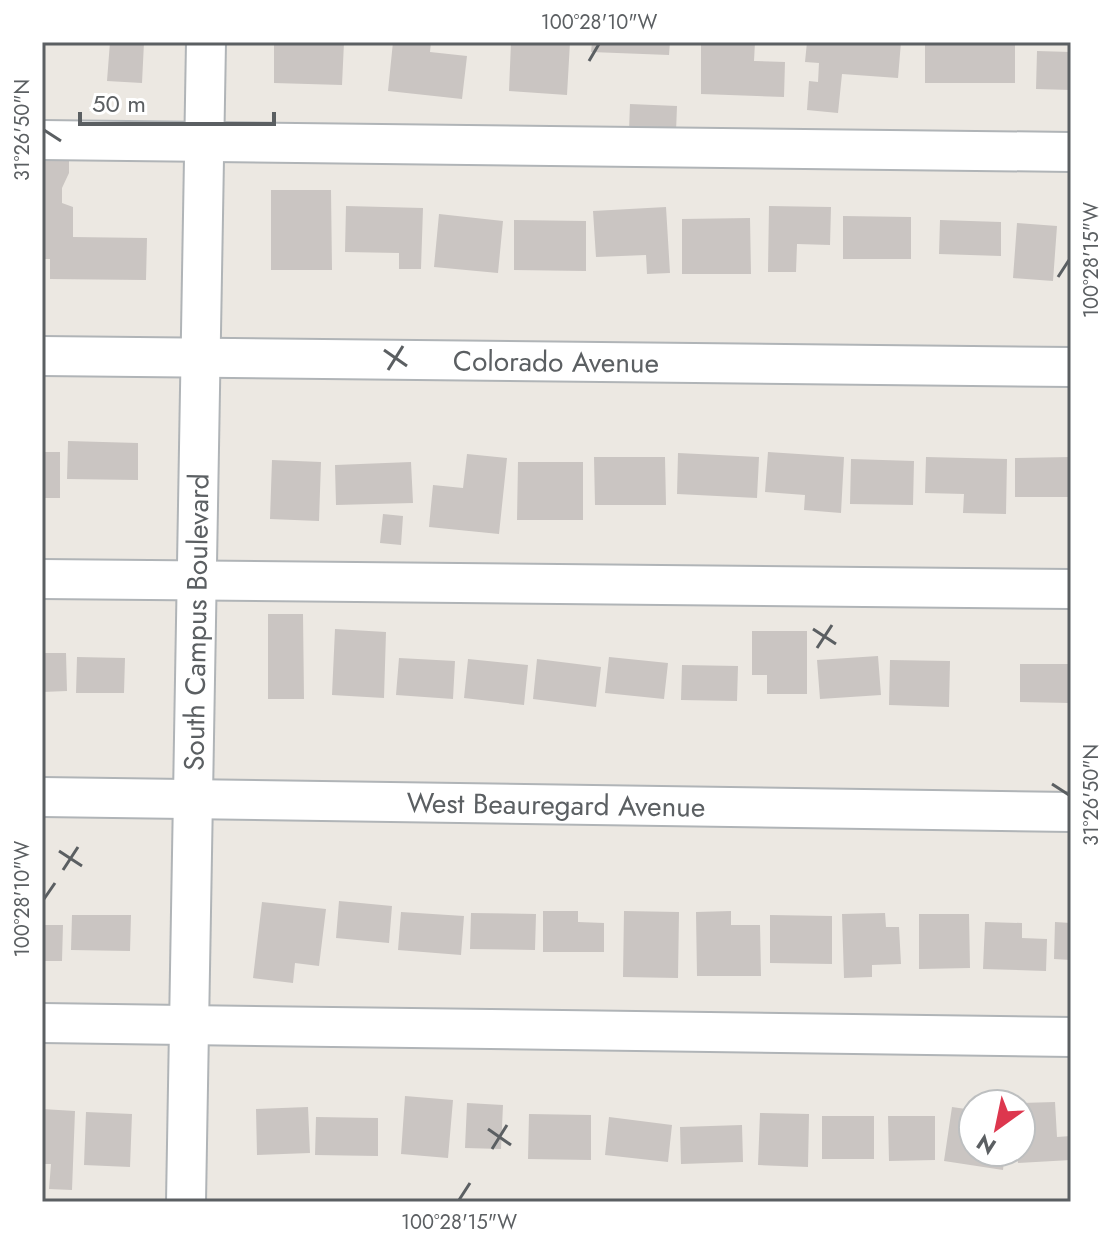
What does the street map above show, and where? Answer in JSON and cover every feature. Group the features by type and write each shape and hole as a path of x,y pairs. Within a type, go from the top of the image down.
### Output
{"street":[{"name":"South Campus Boulevard","path":"186,1202 206,42"},
{"path":"42,140 1071,152"},
{"name":"Colorado Avenue","path":"42,356 1071,367"},
{"path":"42,579 1071,589"},
{"name":"West Beauregard Avenue","path":"42,797 1071,812"},
{"path":"42,1023 1071,1037"}],"building":[{"path":"110,42 144,42 142,83 107,81"},
{"path":"274,42 344,42 342,85 274,83"},
{"path":"393,42 431,42 430,52 467,56 462,99 388,91"},
{"path":"511,42 570,42 567,95 509,91"},
{"path":"592,42 670,42 669,55 591,52"},
{"path":"701,42 755,42 754,61 785,62 784,97 701,94"},
{"path":"807,42 901,42 898,78 842,74 838,113 807,110 809,81 818,82 819,63 805,62"},
{"path":"925,42 1015,42 1015,83 925,83"},
{"path":"1037,51 1071,52 1071,90 1036,89"},
{"path":"630,104 677,106 676,132 629,131"},
{"path":"42,155 69,155 69,173 62,188 62,203 73,207 73,237 147,238 146,280 50,279 50,259 42,259"},
{"path":"271,190 331,190 332,270 271,270"},
{"path":"346,206 423,208 421,269 399,269 399,253 345,252"},
{"path":"769,206 831,207 830,245 797,244 796,272 768,272"},
{"path":"666,207 670,273 647,274 646,255 596,257 593,211"},
{"path":"439,214 503,221 498,273 434,267"},
{"path":"843,216 911,217 911,259 843,259"},
{"path":"750,218 751,274 682,274 682,219"},
{"path":"514,220 586,221 586,271 514,270"},
{"path":"940,220 1001,222 1001,256 939,254"},
{"path":"1017,223 1057,226 1053,281 1013,278"},
{"path":"68,441 138,443 138,480 67,479"},
{"path":"42,452 60,452 60,498 42,498"},
{"path":"768,452 844,457 841,513 804,510 805,495 765,492"},
{"path":"678,453 759,457 757,498 677,494"},
{"path":"467,454 507,458 499,534 429,527 433,485 463,488"},
{"path":"594,457 665,457 666,505 595,505"},
{"path":"926,457 1007,459 1006,514 963,513 964,494 925,493"},
{"path":"1071,457 1071,497 1015,497 1015,458"},
{"path":"851,459 914,461 913,505 850,504"},
{"path":"272,460 321,462 319,521 270,519"},
{"path":"411,462 413,503 336,505 335,465"},
{"path":"518,462 583,462 583,520 517,520"},
{"path":"383,514 403,516 401,545 380,543"},
{"path":"268,614 303,614 304,699 268,699"},
{"path":"335,629 386,632 384,698 332,695"},
{"path":"752,631 807,631 807,694 767,694 767,675 752,675"},
{"path":"42,653 66,653 67,691 42,692"},
{"path":"878,656 881,695 820,699 817,660"},
{"path":"77,657 125,658 124,693 76,693"},
{"path":"609,657 668,663 664,699 605,693"},
{"path":"399,658 455,661 453,699 396,695"},
{"path":"468,659 528,665 524,705 464,698"},
{"path":"537,659 601,667 596,707 533,699"},
{"path":"890,660 950,661 949,707 889,705"},
{"path":"1020,664 1070,664 1070,703 1020,702"},
{"path":"682,665 738,666 737,701 681,700"},
{"path":"339,901 392,906 389,943 336,938"},
{"path":"262,902 326,909 319,966 295,963 293,983 253,978"},
{"path":"543,911 578,911 578,922 604,923 604,952 543,952"},
{"path":"624,911 679,912 678,978 623,977"},
{"path":"731,911 731,925 760,925 761,976 697,976 696,912"},
{"path":"401,912 464,916 461,955 398,950"},
{"path":"471,913 536,914 535,950 470,949"},
{"path":"885,913 886,927 899,927 901,964 872,965 872,977 844,978 842,914"},
{"path":"919,914 969,914 970,968 919,969"},
{"path":"72,915 131,915 130,951 71,950"},
{"path":"770,915 832,916 832,964 770,963"},
{"path":"985,922 1022,923 1022,938 1047,939 1046,971 983,969"},
{"path":"1055,922 1071,923 1071,960 1054,959"},
{"path":"42,925 63,925 62,961 42,961"},
{"path":"405,1096 453,1100 448,1158 401,1154"},
{"path":"1055,1102 1057,1137 1071,1136 1071,1160 1037,1162 1037,1103"},
{"path":"467,1103 503,1105 501,1149 465,1148"},
{"path":"308,1107 310,1153 257,1155 256,1109"},
{"path":"952,1107 957,1108 957,1163 944,1161"},
{"path":"42,1109 75,1111 72,1190 49,1189 51,1164 42,1164"},
{"path":"86,1112 132,1114 130,1167 84,1165"},
{"path":"760,1113 809,1114 808,1167 758,1165"},
{"path":"529,1114 591,1115 591,1160 528,1159"},
{"path":"822,1116 874,1116 874,1159 822,1159"},
{"path":"888,1116 935,1116 935,1160 889,1161"},
{"path":"316,1117 378,1118 378,1156 315,1155"},
{"path":"609,1117 672,1125 668,1162 605,1155"},
{"path":"742,1125 743,1162 681,1164 680,1127"}]}
